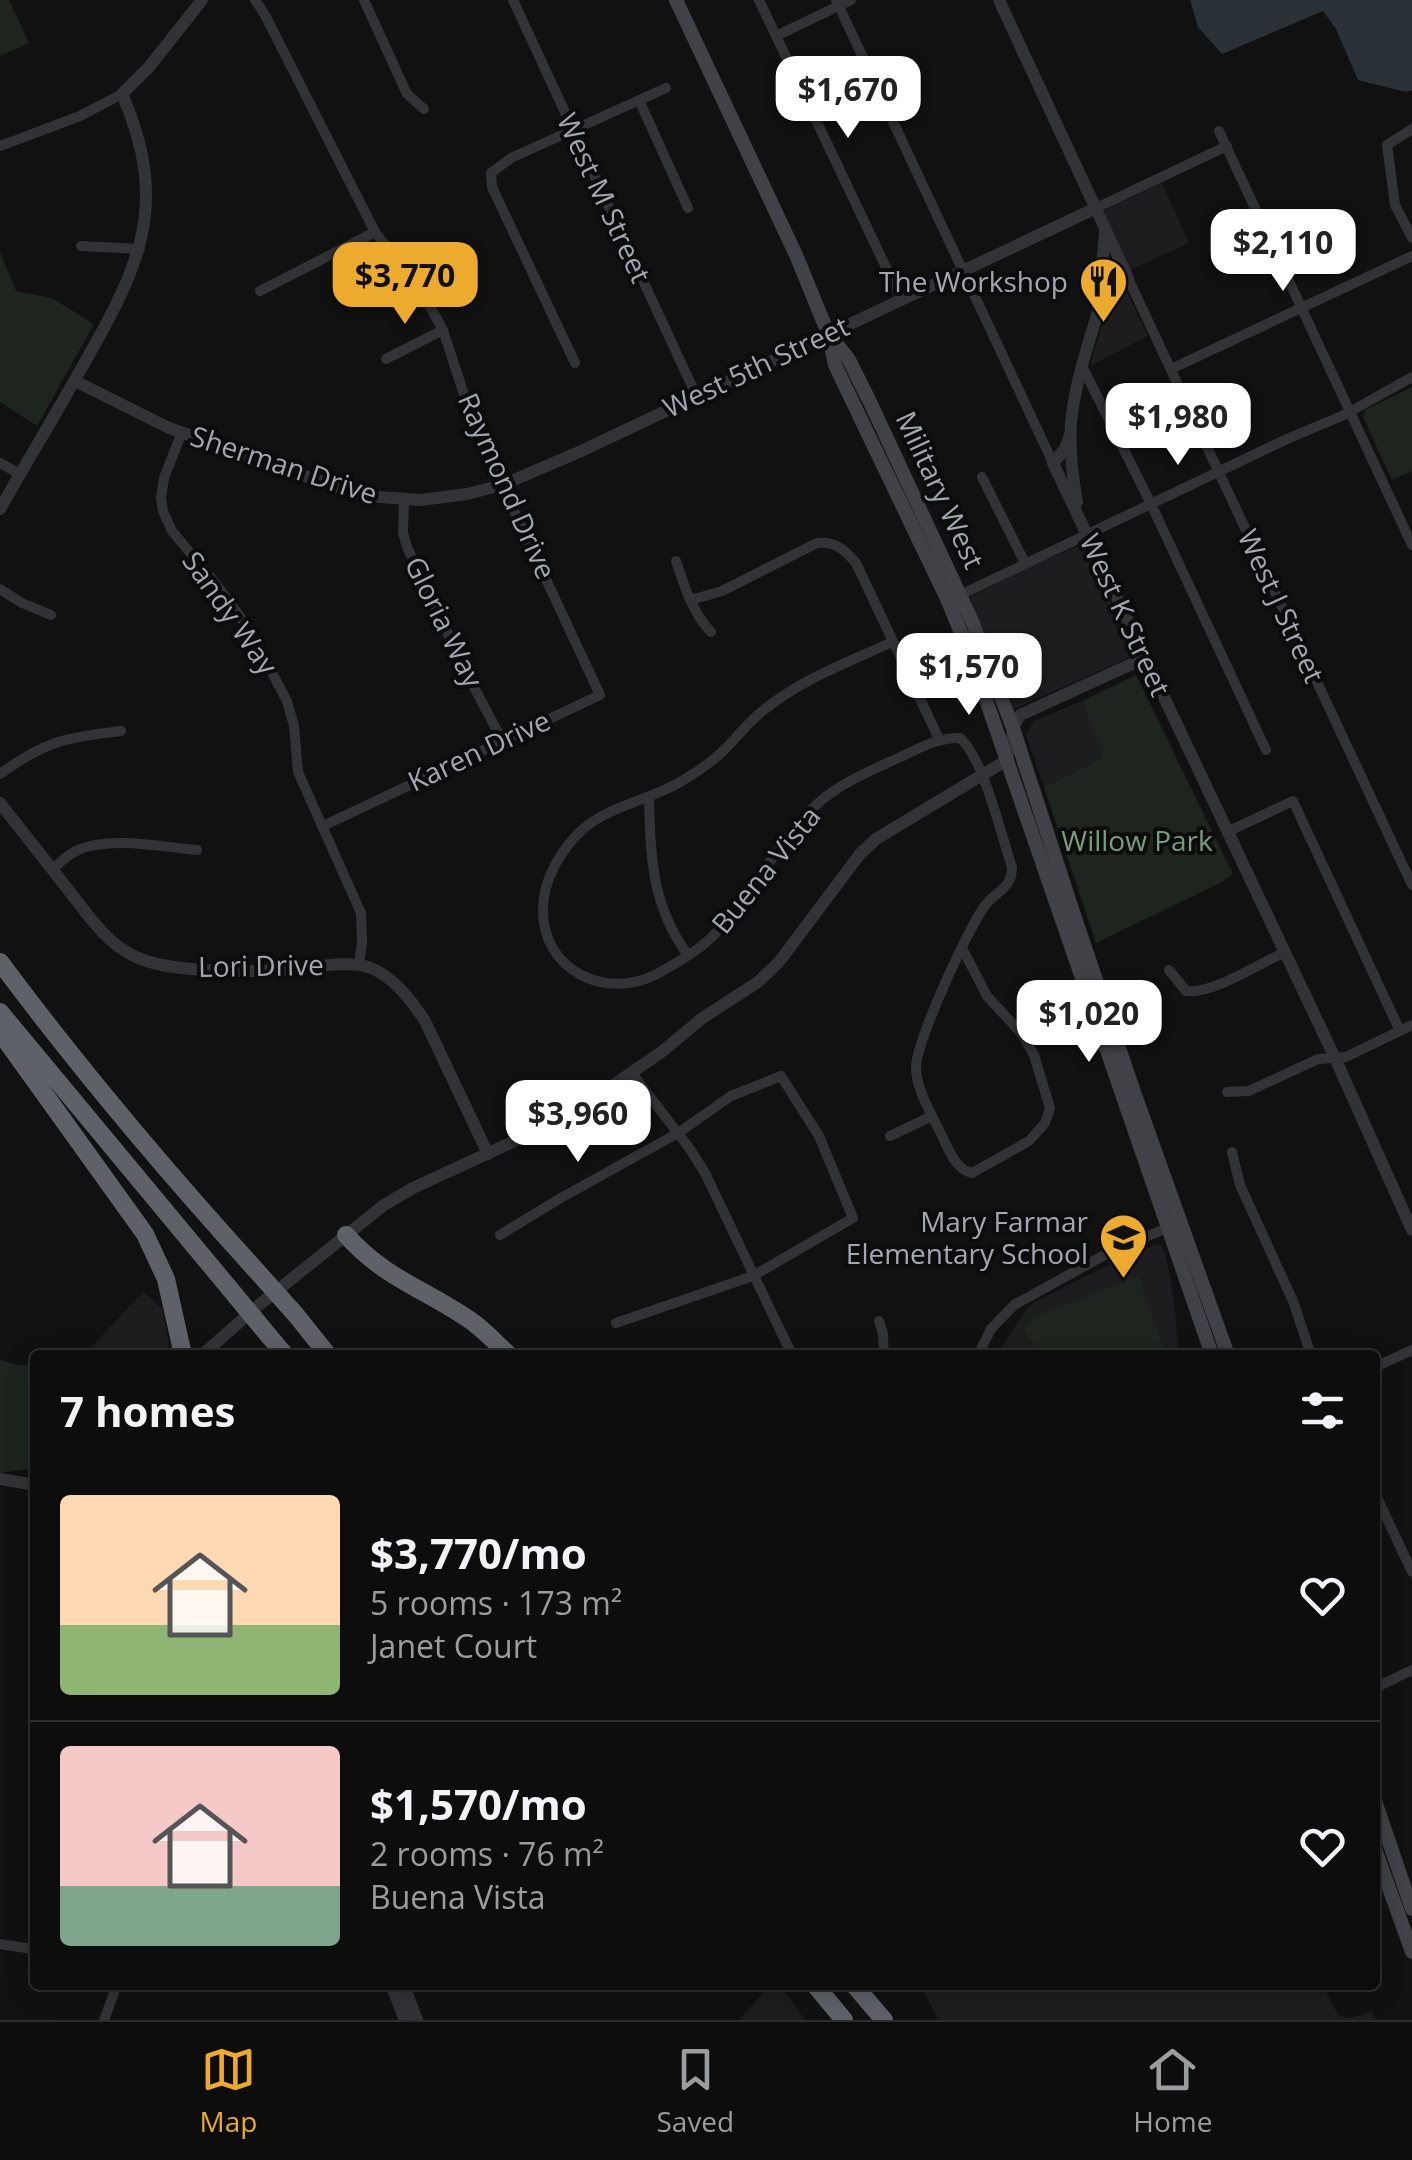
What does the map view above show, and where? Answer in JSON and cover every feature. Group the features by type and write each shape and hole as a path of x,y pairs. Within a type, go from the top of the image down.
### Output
{"highway":[{"path":"0,962 83,1067 324,1350"},
{"path":"0,1012 281,1350"},
{"path":"0,1032 145,1234 166,1279 182,1350"},
{"path":"346,1235 365,1256 471,1321 502,1350"},
{"path":"818,1990 844,2020"},
{"path":"858,1990 884,2020"}],"main road":[{"name":"Military West","path":"676,0 796,254 828,334 848,358 870,402 1014,728 1174,1224 1211,1350"},
{"name":"Military West","path":"955,598 1007,760 1174,1224 1226,1350"},
{"path":"1380,1816 1412,1910"},
{"path":"1380,1863 1412,1952"}],"street":[{"path":"0,146 80,116 122,94 149,68 202,0"},
{"name":"Raymond Drive","path":"256,0 375,232 419,288 443,330 474,425 584,660"},
{"path":"364,0 407,94 424,109"},
{"name":"West M Street","path":"514,0 696,395"},
{"path":"759,0 901,298"},
{"path":"776,36 851,0"},
{"name":"West J Street","path":"999,0 1412,885"},
{"name":"West K Street","path":"838,3 1412,1230"},
{"path":"575,363 492,186 491,173 510,158 666,88"},
{"path":"0,510 124,292 140,248 146,208 145,163 122,94"},
{"path":"640,100 688,208"},
{"path":"1412,129 1387,145 1395,205 1412,238"},
{"path":"1219,132 1412,545"},
{"name":"West 5th Street","path":"502,485 1227,146"},
{"path":"1102,298 1105,230"},
{"path":"260,291 375,232"},
{"path":"81,246 140,248"},
{"path":"1170,369 1412,256"},
{"path":"1079,515 1070,435 1072,414 1102,298 1110,288 1128,278"},
{"path":"386,359 443,330"},
{"path":"1082,366 1266,750"},
{"path":"955,598 1351,410 1412,377"},
{"name":"Sherman Drive","path":"75,381 168,428 351,492 404,500 502,485"},
{"name":"Sandy Way","path":"182,432 164,478 160,498 163,511 172,531 248,629 287,700 298,772 362,913 359,965"},
{"path":"1044,444 1062,441 1070,435"},
{"path":"1053,463 1070,435"},
{"path":"0,463 20,474"},
{"path":"982,477 1025,562"},
{"name":"Gloria Way","path":"404,500 407,546 502,740"},
{"path":"691,600 722,590 817,543 834,544 846,550 939,739 956,737 965,741 982,776 1012,867 1012,878 987,904 962,948 918,1051 916,1066 932,1116 958,1165 972,1174 1029,1141 1045,1122 1050,1108 1034,1055 1022,1034 988,996 962,948"},
{"path":"676,561 691,600 711,632"},
{"path":"0,589 51,615"},
{"name":"Buena Vista","path":"892,642 780,697 751,720 714,759 673,787 601,816 575,836 558,860 548,884 543,911 549,941 580,974 609,985 638,982 688,955 720,928 824,798 861,775 939,739"},
{"path":"208,1350 384,1205 590,1102 701,1019 758,982 779,962 876,838 1007,760 1020,714 1145,658"},
{"name":"Karen Drive","path":"323,826 600,695 584,660"},
{"path":"0,774 48,744 122,732"},
{"path":"649,798 650,850 657,890 672,929 688,955"},
{"path":"1226,832 1292,801 1406,1028 1346,1057 1318,1059 1249,1090 1228,1092"},
{"name":"Lori Drive","path":"0,803 105,935 120,948 148,962 227,970 359,965 374,969 416,1008 448,1065 488,1154"},
{"path":"52,870 74,852 92,846 197,850"},
{"path":"1169,970 1186,990 1195,992 1283,953"},
{"path":"632,1072 706,1173 790,1350"},
{"path":"500,1235 678,1133 731,1096 780,1076 819,1136 853,1218 753,1276 616,1324"},
{"path":"890,1136 932,1116"},
{"path":"1232,1152 1240,1185 1293,1301 1309,1350"},
{"path":"980,1350 991,1329 1014,1305 1110,1252 1174,1224"},
{"path":"879,1321 884,1350"},
{"path":"1380,1365 1412,1350"},
{"path":"0,1479 30,1484"},
{"path":"1380,1504 1412,1572"},
{"path":"1380,1686 1412,1670"},
{"path":"0,1944 30,1950"},
{"path":"104,2020 116,1990"},
{"path":"393,1990 405,2020"},
{"path":"406,1990 418,2020"}],"shaded area":[{"path":"1190,0 1412,0 1412,90 1406,92 1358,80 1336,29 1323,11 1222,54 1198,27"},
{"path":"1162,183 1189,243 1130,270 1103,211"},
{"path":"1118,289 1127,293 1148,336 1090,366 1111,294"},
{"path":"1083,544 1135,655 1014,709 970,598"},
{"path":"1082,701 1103,752 1101,760 1044,787 1026,735 1034,721"},
{"name":"Mary Farmar Elementary School","path":"1160,1245 1165,1252 1174,1301 1179,1350 997,1350 1027,1308 1114,1262"},
{"path":"143,1292 162,1308 167,1350 89,1350"},
{"path":"766,1990 784,1990 805,2020 739,2020"},
{"path":"923,1990 1328,1990 1337,2013 1343,2017 1372,2011 1376,2020 938,2020"}],"green space":[{"path":"0,0 9,0 29,43 0,56"},
{"path":"0,252 16,291 52,298 94,324 37,426 0,402"},
{"path":"1412,387 1412,471 1392,480 1363,417 1365,410"},
{"name":"Willow Park","path":"1136,675 1233,874 1096,943 1044,787 1101,759 1102,752 1082,701"},
{"path":"1139,1276 1164,1350 1040,1350 1024,1330 1033,1317"},
{"path":"0,1360 30,1365 30,1469 0,1473"}],"place":[{"name":"The Workshop","path":"1103,324"},
{"name":"Mary Farmar Elementary School","path":"1123,1280"}]}
